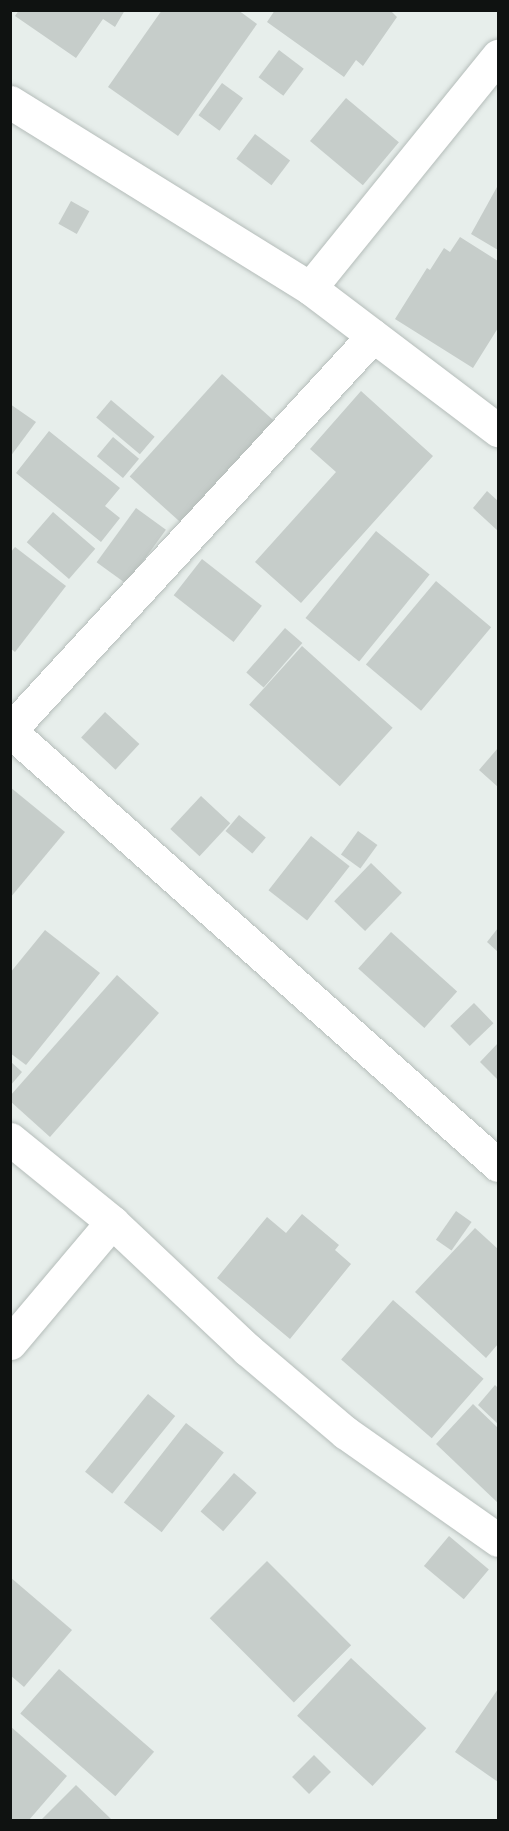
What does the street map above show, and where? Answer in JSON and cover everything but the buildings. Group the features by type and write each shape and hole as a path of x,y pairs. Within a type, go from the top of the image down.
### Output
{"street":[{"path":"310,288 498,56"},
{"path":"10,102 310,288 498,430"},
{"path":"373,336 10,730 498,1165"},
{"path":"10,1139 112,1222 248,1350 337,1425 498,1540"},
{"path":"10,1343 112,1222"}]}
